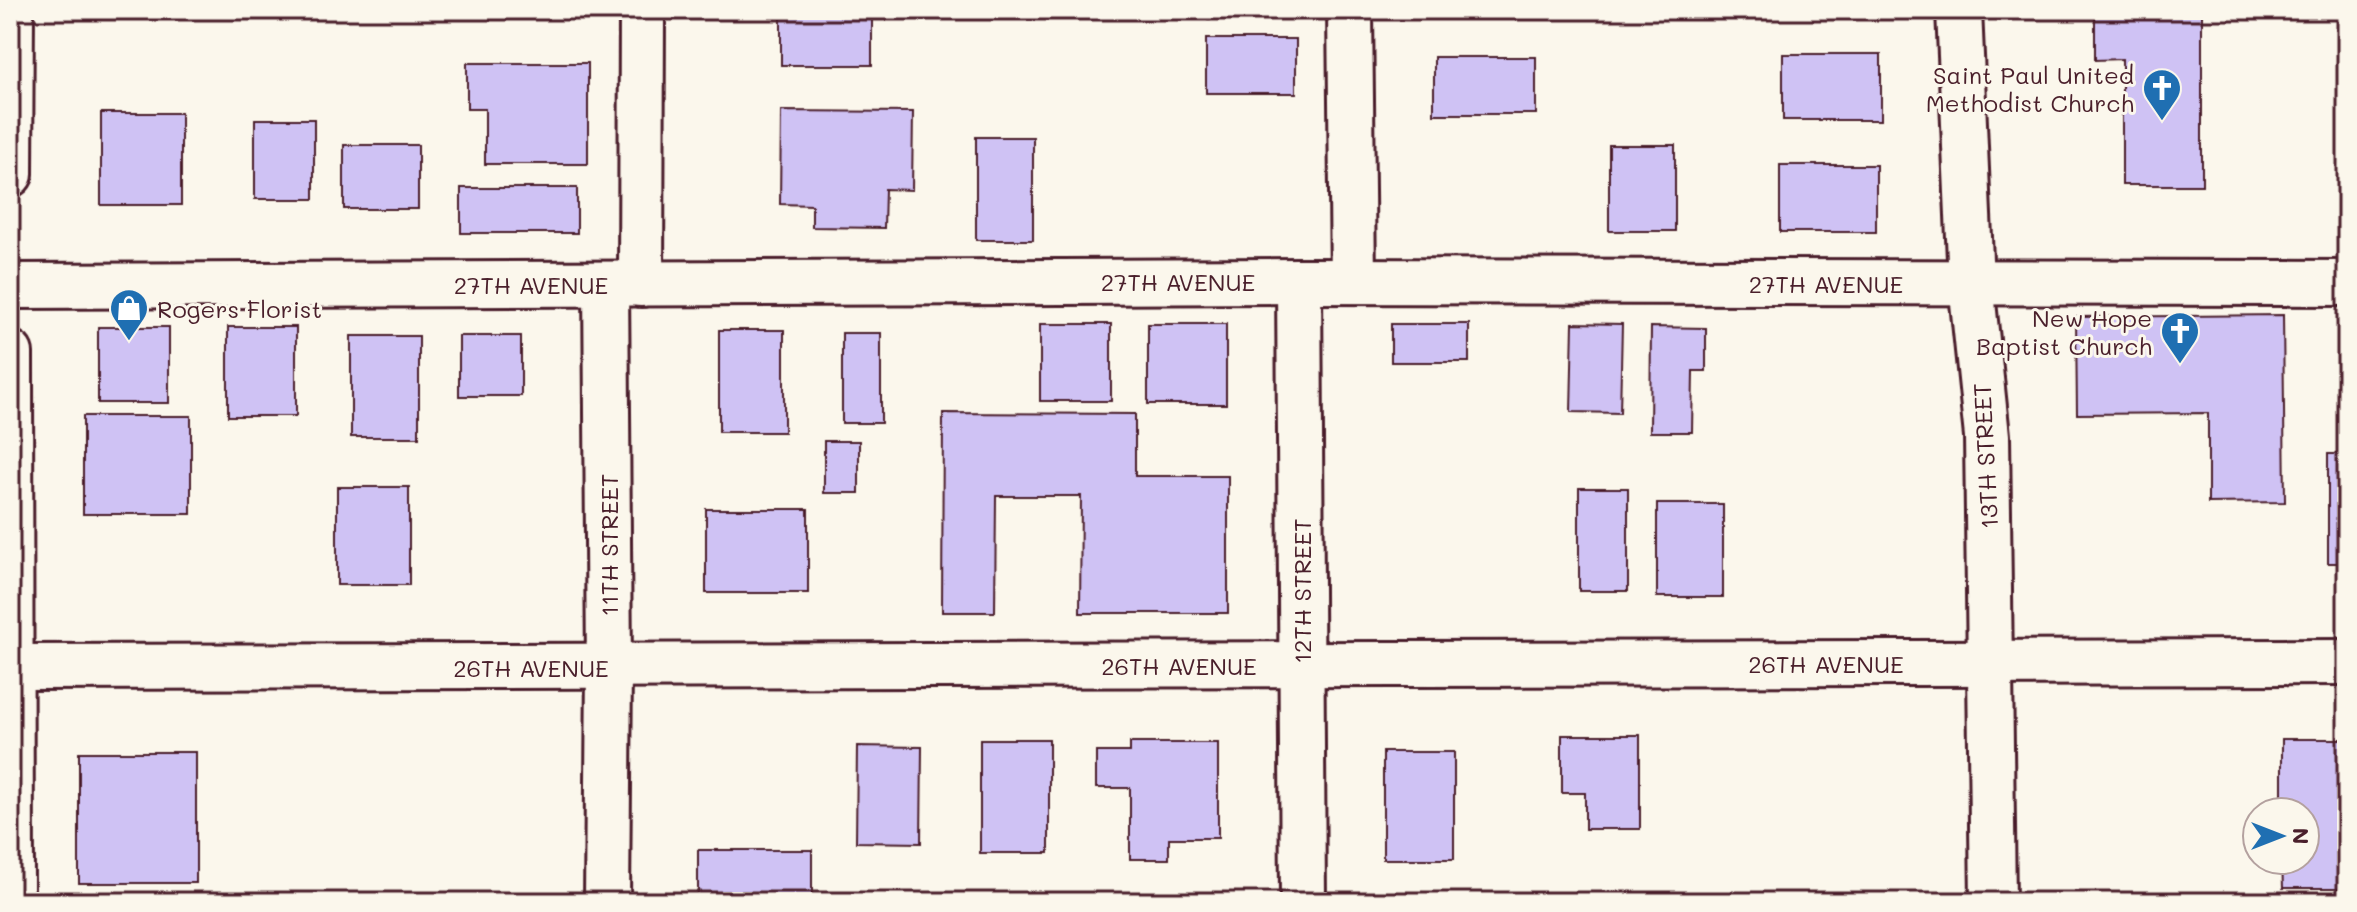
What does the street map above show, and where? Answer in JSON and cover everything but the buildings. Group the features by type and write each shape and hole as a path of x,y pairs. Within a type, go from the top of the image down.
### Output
{"street":[{"path":"10,174 11,10"},
{"name":"11TH STREET","path":"607,902 609,667 624,284 642,10"},
{"path":"1350,10 1353,281"},
{"name":"13TH STREET","path":"1959,10 1971,283 1987,436 1993,902"},
{"name":"27TH AVENUE","path":"10,286 1299,281 2347,283"},
{"name":"12TH STREET","path":"1299,281 1303,902"},
{"path":"10,353 11,902"},
{"name":"26TH AVENUE","path":"11,667 2347,662"}],"place":[{"name":"Saint Paul United Methodist Church","path":"2162,122"},
{"name":"Rogers Florist","path":"129,342"},
{"name":"New Hope Baptist Church","path":"2180,365"}]}
